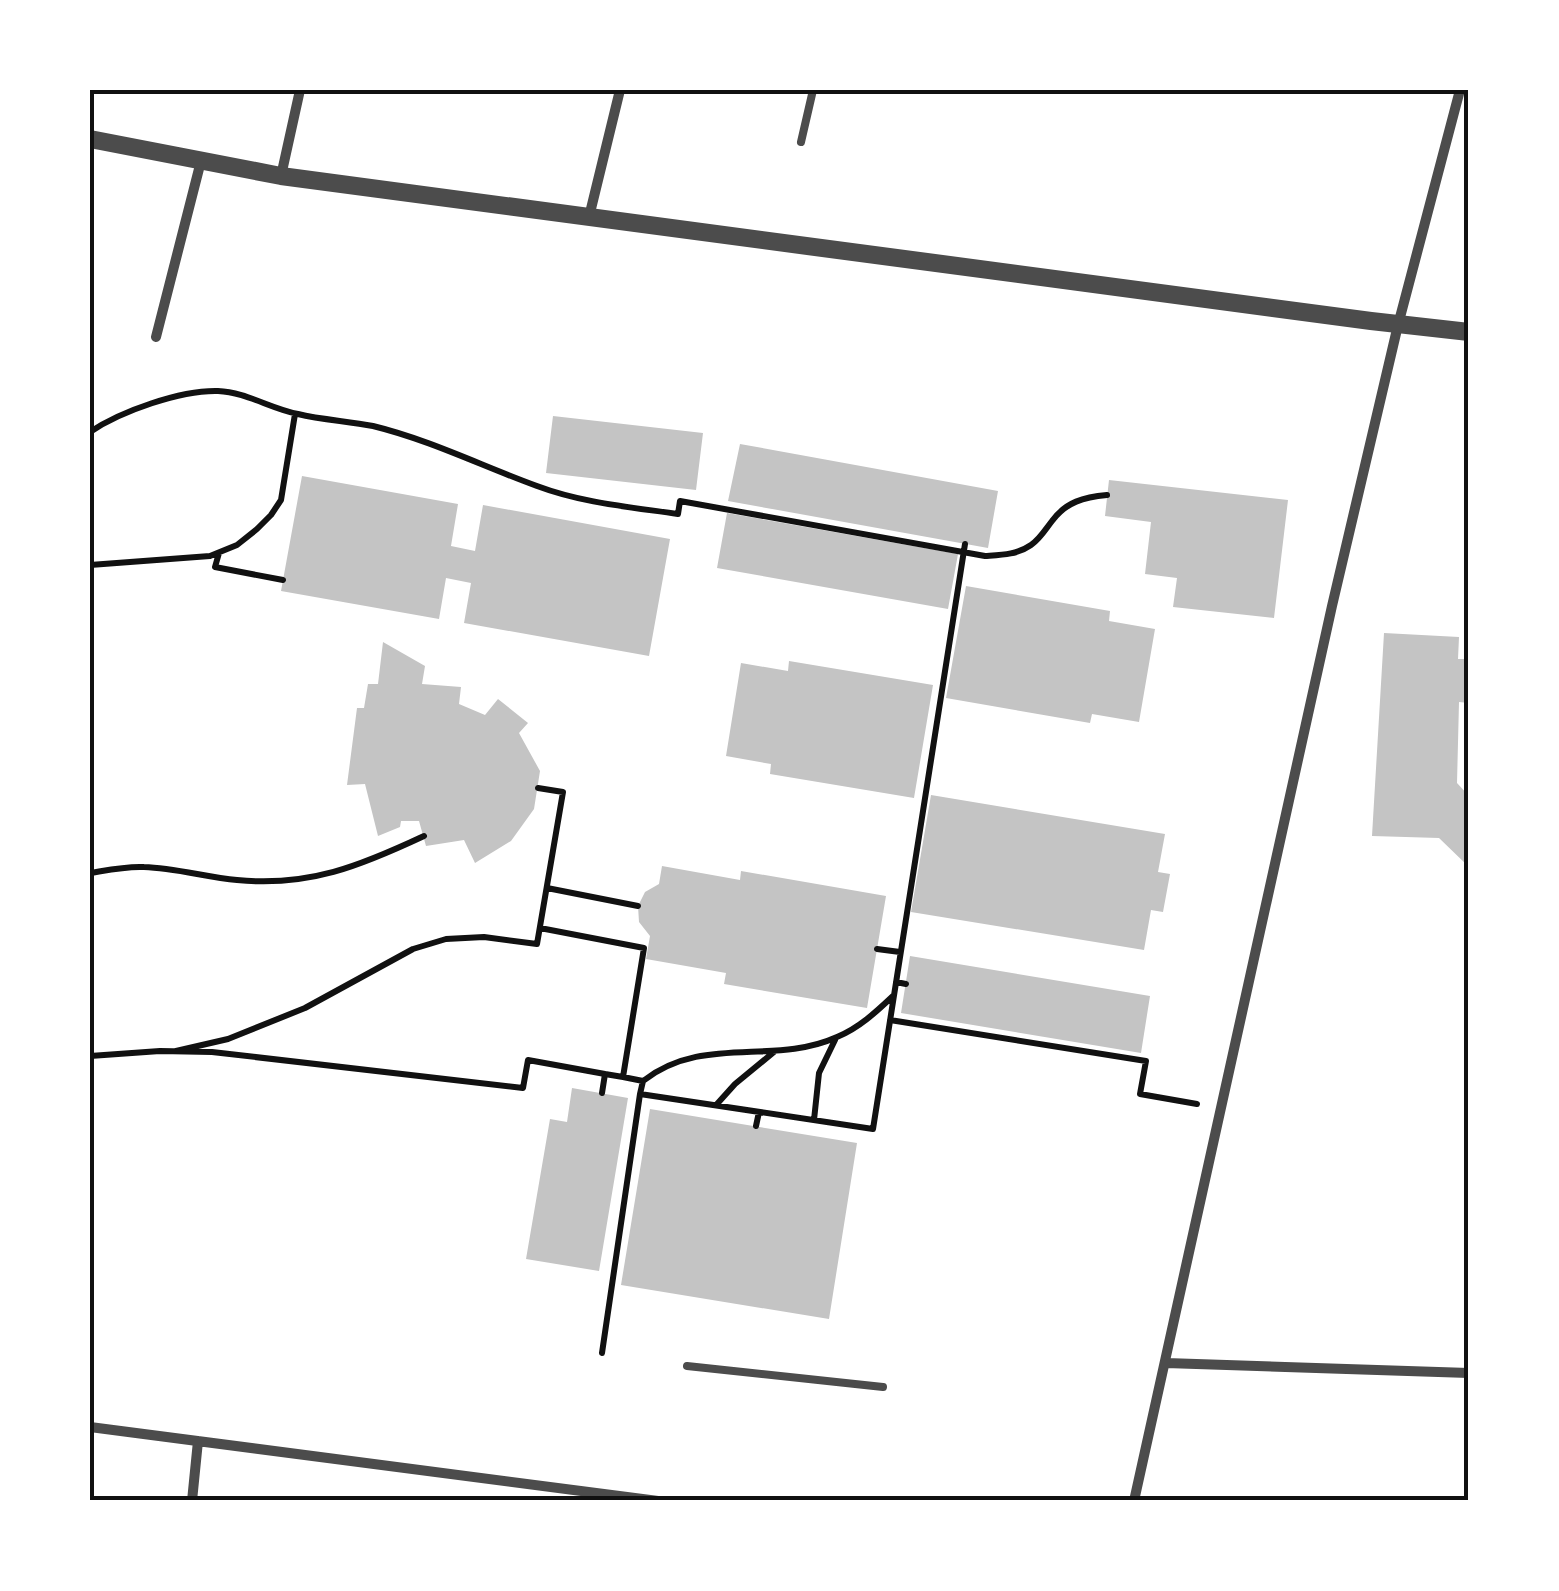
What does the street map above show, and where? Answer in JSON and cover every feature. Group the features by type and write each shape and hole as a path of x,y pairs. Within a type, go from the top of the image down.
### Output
{"street":[{"path":"282,176 300,90"},
{"path":"590,217 620,90"},
{"path":"1134,1501 1332,606 1398,325 1460,90"},
{"path":"90,139 282,176 1469,332"},
{"path":"156,337 201,161"},
{"path":"1166,1363 1469,1372"},
{"path":"90,1427 658,1501"},
{"path":"192,1501 198,1441"},
{"path":"548,1501 549,1487"}],"lane":[{"path":"800,142 812,90"},
{"path":"687,1366 883,1387"}],"path":[{"path":"90,432 110,419 192,391 223,391 296,414 374,426 581,500 678,514 680,501 964,548 985,556 1028,548 1064,508 1089,496 1107,496"},
{"path":"90,565 210,556 238,545 272,515 281,500 296,414"},
{"path":"640,1094 873,1129 964,548"},
{"path":"219,552 215,567 283,580"},
{"path":"924,743 933,744"},
{"path":"176,1051 228,1039 306,1008 414,948 446,939 484,937 537,944 563,792 538,788"},
{"path":"90,873 143,867 236,880 297,880 367,863 424,836"},
{"path":"546,888 638,906"},
{"path":"540,928 644,948 623,1077"},
{"path":"878,948 900,952"},
{"path":"896,982 906,984"},
{"path":"602,1353 643,1081 662,1067 686,1058 716,1052 808,1046 836,1038 862,1024 893,996"},
{"path":"890,1020 1146,1061 1140,1094 1197,1104"},
{"path":"814,1120 819,1073 836,1038"},
{"path":"716,1105 735,1084 780,1049"},
{"path":"90,1056 212,1052 523,1088 528,1060 643,1081"},
{"path":"602,1093 605,1074"},
{"path":"756,1126 759,1112"}],"building":[{"path":"553,416 703,433 696,490 546,473"},
{"path":"740,444 998,491 988,548 728,501"},
{"path":"302,476 458,504 451,546 475,551 483,505 670,539 649,656 464,623 471,583 446,578 439,619 281,591"},
{"path":"1109,480 1288,500 1274,618 1173,607 1177,578 1145,574 1151,522 1105,516"},
{"path":"727,513 958,554 948,609 717,568"},
{"path":"966,586 1110,611 1109,621 1155,629 1139,722 1092,714 1090,723 946,698"},
{"path":"1384,633 1459,637 1458,659 1469,659 1469,703 1459,702 1457,783 1469,796 1469,867 1439,838 1372,836"},
{"path":"383,642 425,666 422,684 461,687 459,704 485,715 498,699 528,723 519,733 540,771 534,809 511,841 475,863 464,840 426,846 419,821 401,821 400,827 378,836 365,784 347,785 357,708 364,708 368,684 378,684"},
{"path":"789,661 933,685 914,798 770,774 771,764 726,756 741,663 788,671"},
{"path":"931,795 1165,834 1158,872 1170,874 1163,912 1151,910 1144,950 911,912"},
{"path":"662,866 740,880 741,871 886,896 867,1008 724,984 726,973 646,959 650,936 639,922 638,906 645,892 659,884"},
{"path":"910,956 1150,996 1141,1053 901,1013"},
{"path":"572,1088 628,1098 599,1271 526,1259 550,1119 567,1122"},
{"path":"650,1109 857,1143 829,1319 621,1285"}]}
